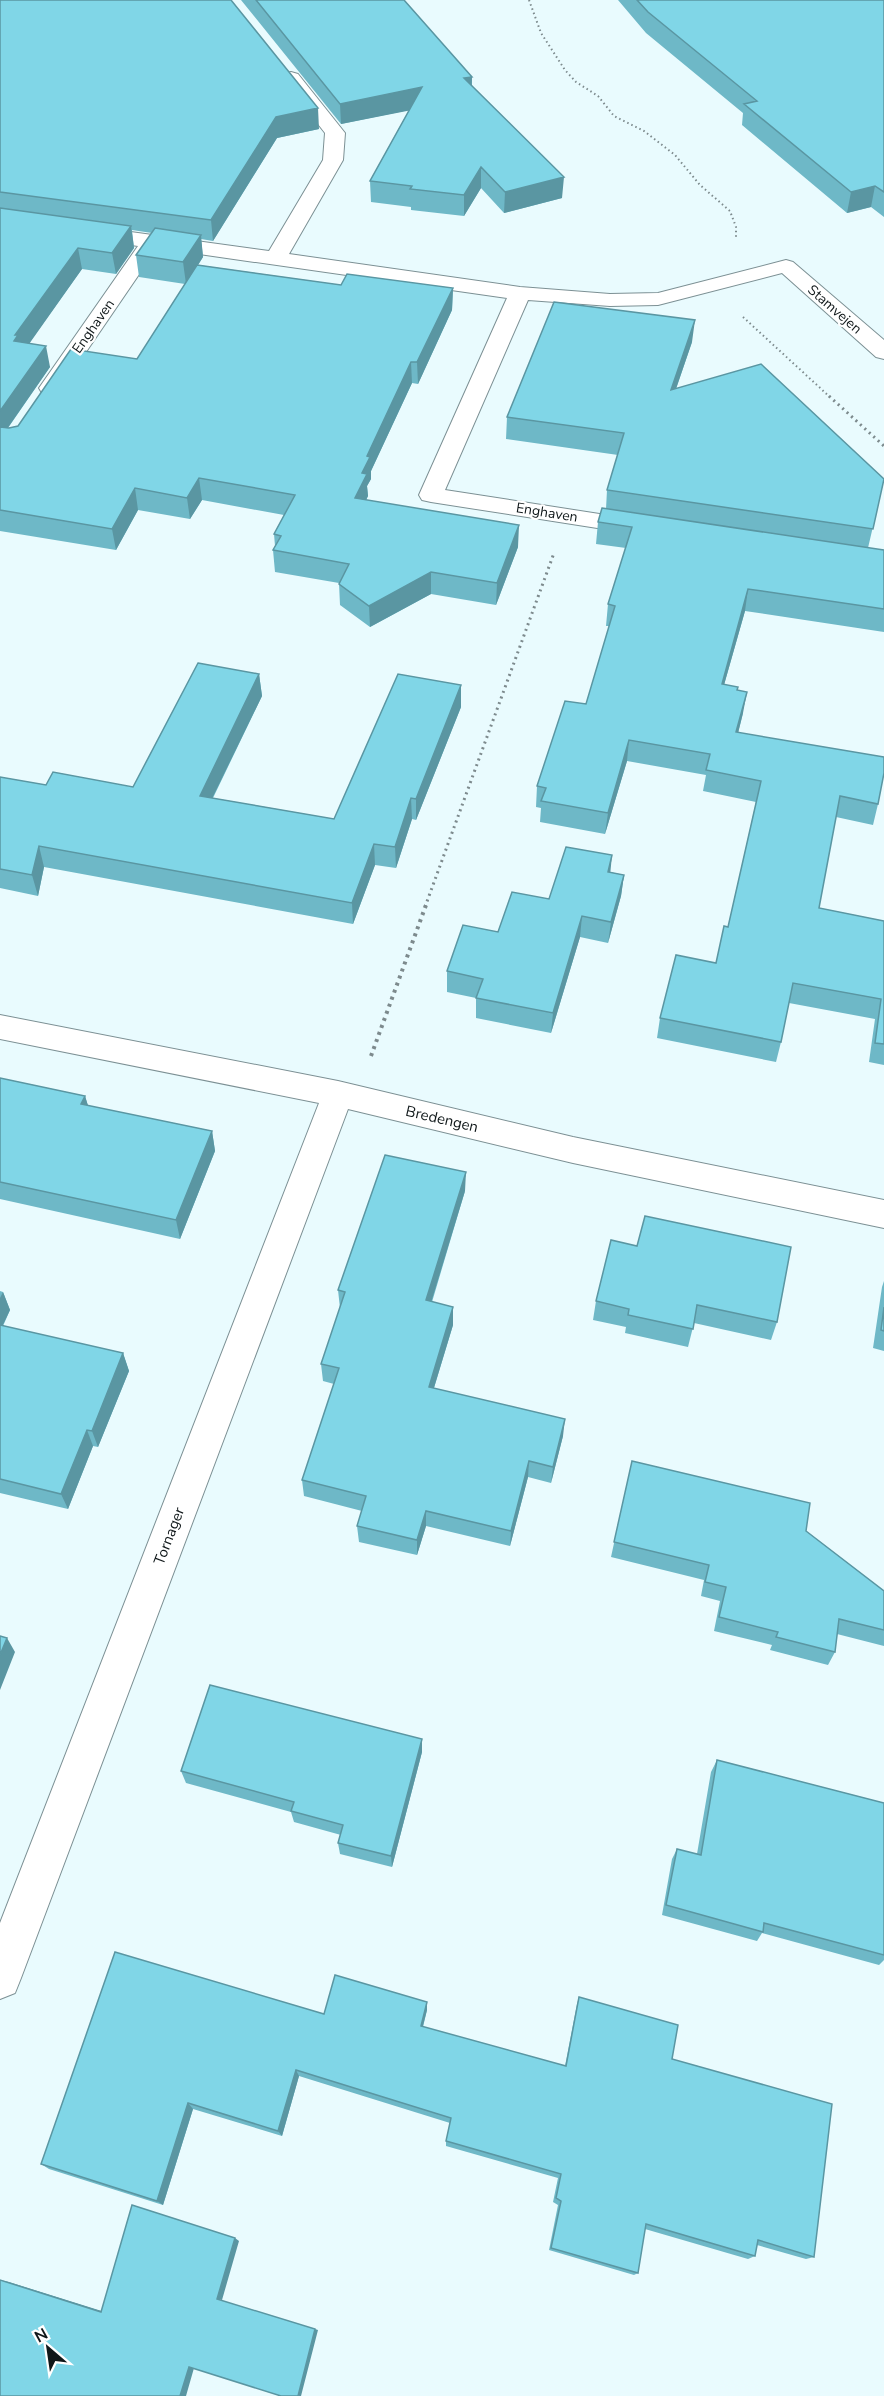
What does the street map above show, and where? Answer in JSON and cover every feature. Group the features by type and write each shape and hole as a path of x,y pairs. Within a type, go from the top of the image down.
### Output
{"street":[{"path":"276,258 333,160 335,133 279,63"},
{"path":"0,220 520,294 610,300 658,299 711,287"},
{"name":"Enghaven","path":"40,403 152,241"},
{"name":"Stamvejen","path":"711,287 786,266 884,352"},
{"name":"Enghaven","path":"520,294 431,495 660,530"},
{"name":"Bredengen","path":"0,1027 338,1094 573,1150 884,1214"},
{"name":"Tornager","path":"0,1978 338,1094"}],"path":[{"path":"529,0 541,33 565,70 576,82 598,96 614,116 662,143 700,185 730,211 736,227 736,252 733,261 711,287 884,446"},
{"path":"338,1094 365,1073 568,516"}],"building":[{"path":"0,0 231,0 318,108 276,117 211,220 0,192"},
{"path":"256,0 404,0 472,77 464,78 564,177 505,192 481,167 464,195 410,189 412,186 370,181 422,87 340,104"},
{"path":"637,0 884,0 884,192 875,186 851,192 744,104 757,101 648,12"},
{"path":"0,208 131,226 112,253 78,248 15,335 18,335 14,341 46,346 0,411"},
{"path":"155,228 201,235 183,262 136,255"},
{"path":"197,265 341,285 347,274 453,288 417,362 411,362 367,456 370,457 362,473 367,474 355,498 519,525 497,583 431,572 369,606 339,584 349,564 273,550 281,536 274,534 295,495 199,478 187,498 135,488 112,529 0,510 0,427 18,426 71,349 137,359"},
{"path":"554,302 695,320 671,390 761,364 884,479 873,529 607,490 624,433 507,417"},
{"path":"602,508 884,550 884,609 748,589 722,684 738,687 737,690 747,692 736,732 884,757 884,773 878,804 840,796 819,908 884,921 884,1044 875,1043 881,999 793,983 781,1042 660,1018 676,955 716,963 724,926 728,927 761,781 706,770 710,754 629,740 608,813 541,801 546,788 537,786 565,701 586,704 615,606 608,604 632,527 598,522"},
{"path":"198,663 259,674 200,796 334,819 398,674 461,685 416,799 411,798 395,847 374,844 352,903 39,846 32,875 0,869 0,777 46,785 53,772 133,787"},
{"path":"566,847 612,855 608,872 624,875 611,922 582,916 553,1013 476,998 483,979 447,971 463,925 498,932 512,892 549,899"},
{"path":"0,1078 85,1096 81,1104 212,1131 176,1220 0,1182"},
{"path":"385,1155 466,1172 426,1300 453,1307 429,1387 565,1419 553,1467 529,1461 511,1531 426,1511 417,1540 357,1526 366,1496 302,1480 339,1368 321,1364 345,1292 338,1290"},
{"path":"645,1216 791,1247 777,1322 697,1305 693,1329 628,1315 629,1309 596,1301 611,1240 637,1246"},
{"path":"884,1307 884,1331 881,1330"},
{"path":"0,1325 123,1353 92,1431 87,1430 61,1494 0,1479"},
{"path":"632,1461 810,1503 806,1531 884,1591 884,1630 839,1619 835,1652 776,1637 778,1632 719,1617 726,1587 705,1582 709,1565 614,1542"},
{"path":"0,1636 7,1638 0,1655"},
{"path":"210,1685 422,1739 391,1856 338,1843 343,1825 291,1811 294,1802 181,1771"},
{"path":"717,1760 884,1803 884,1955 764,1923 763,1932 666,1905 677,1849 701,1855"},
{"path":"115,1952 324,2014 335,1975 427,2002 421,2026 566,2066 579,1997 678,2025 672,2059 832,2104 814,2257 758,2240 755,2256 646,2224 638,2273 551,2248 561,2201 556,2198 561,2174 446,2141 451,2118 296,2070 278,2131 188,2103 157,2201 41,2164"},
{"path":"132,2205 235,2238 217,2299 315,2329 298,2396 281,2396 189,2367 180,2396 0,2396 0,2280 101,2312"}]}
